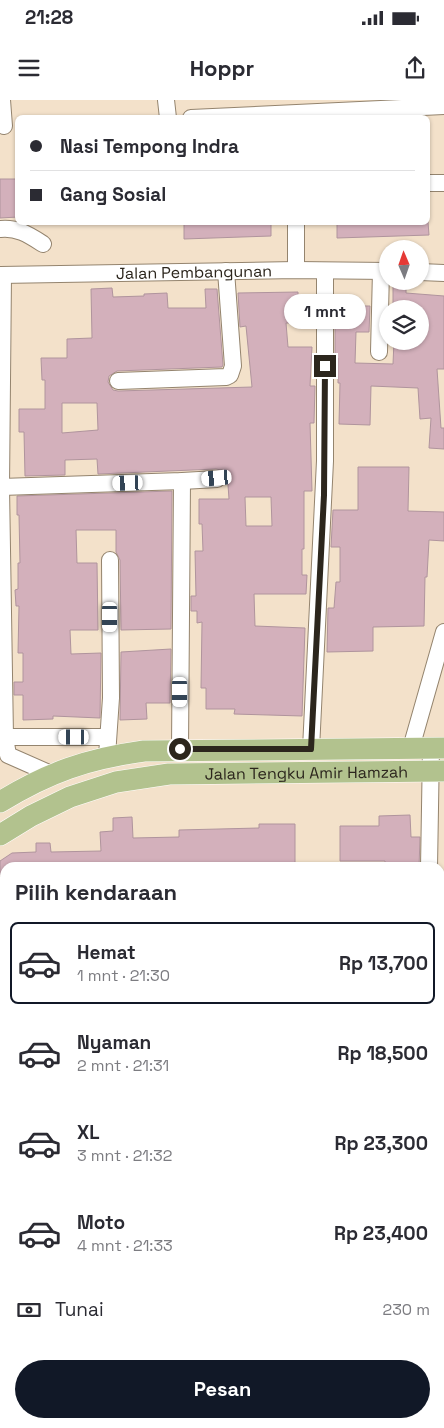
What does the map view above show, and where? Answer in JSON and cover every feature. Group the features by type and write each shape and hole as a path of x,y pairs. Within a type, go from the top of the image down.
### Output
{"main road":[{"name":"Jalan Tengku Amir Hamzah","path":"0,802 51,774 77,765 108,747 144,751 180,749 429,748"},
{"name":"Jalan Tengku Amir Hamzah","path":"0,835 31,816 70,797 124,781 169,774 437,771"}],"street":[{"path":"2,100 7,126"},
{"path":"166,100 168,115"},
{"path":"230,115 420,104 444,106"},
{"path":"430,183 444,183"},
{"path":"296,225 296,270"},
{"path":"0,229 9,228 21,231 43,244"},
{"name":"Jalan Pembangunan","path":"2,275 296,270 379,271"},
{"path":"118,381 226,377 230,375 233,366 226,271"},
{"path":"311,749 325,461 325,271"},
{"path":"429,272 444,273"},
{"path":"2,275 1,505 4,755 51,774"},
{"path":"379,352 383,290"},
{"path":"1,487 182,481 217,478"},
{"path":"180,749 182,481"},
{"path":"3,737 108,747 111,698 110,560"},
{"path":"429,862 437,771 429,748 444,632"}],"building":[{"path":"0,179 15,179 15,217 0,218"},
{"path":"184,225 271,225 271,236 184,239"},
{"path":"337,225 428,225 429,235 337,238"},
{"path":"112,288 113,297 167,293 168,308 206,308 205,289 217,289 222,367 117,371 109,376 108,382 113,390 118,391 252,387 246,326 240,327 238,293 298,292 298,301 315,301 315,323 286,323 288,347 312,347 310,386 315,386 314,423 310,423 312,491 304,491 302,575 307,575 306,594 254,594 255,626 305,628 302,716 234,714 235,709 206,709 206,688 201,688 202,622 197,623 197,611 191,611 191,596 196,596 195,551 203,551 202,524 199,524 199,499 229,499 227,471 216,469 98,474 97,459 65,460 65,475 25,476 24,432 19,432 19,409 45,409 45,380 42,380 41,358 67,358 67,339 92,338 91,289","holes":["62,403 97,403 98,430 62,433","245,497 271,497 272,526 246,526"]},
{"path":"393,290 406,290 406,293 444,296 444,369 437,369 441,428 444,428 444,449 429,448 431,418 420,419 418,388 371,386 370,425 339,424 340,383 338,383 338,358 335,358 335,306 370,306 369,332 356,332 355,363 393,364 394,350 429,350 429,300 393,300"},
{"path":"358,467 409,467 408,511 444,512 444,541 429,540 427,577 425,577 424,626 373,627 373,651 327,652 328,608 334,608 336,582 340,582 340,547 331,547 333,510 358,510"},
{"path":"172,491 171,629 121,630 120,560 116,552 116,530 76,530 77,563 97,563 98,630 70,630 71,654 101,653 100,718 53,716 53,719 23,720 23,695 14,695 14,682 23,682 23,653 18,653 19,606 16,606 15,590 18,589 18,563 20,563 17,496"},
{"path":"171,649 170,703 146,703 147,719 120,720 121,652"},
{"path":"410,815 411,837 420,837 419,862 340,861 340,826 379,826 379,816"},
{"path":"132,817 133,838 179,837 179,830 259,828 259,824 295,824 295,862 0,862 12,853 36,852 36,843 50,843 51,852 101,851 100,832 113,831 113,818"}],"route":[{"path":"180,749 311,749 324,495 325,366"}]}
